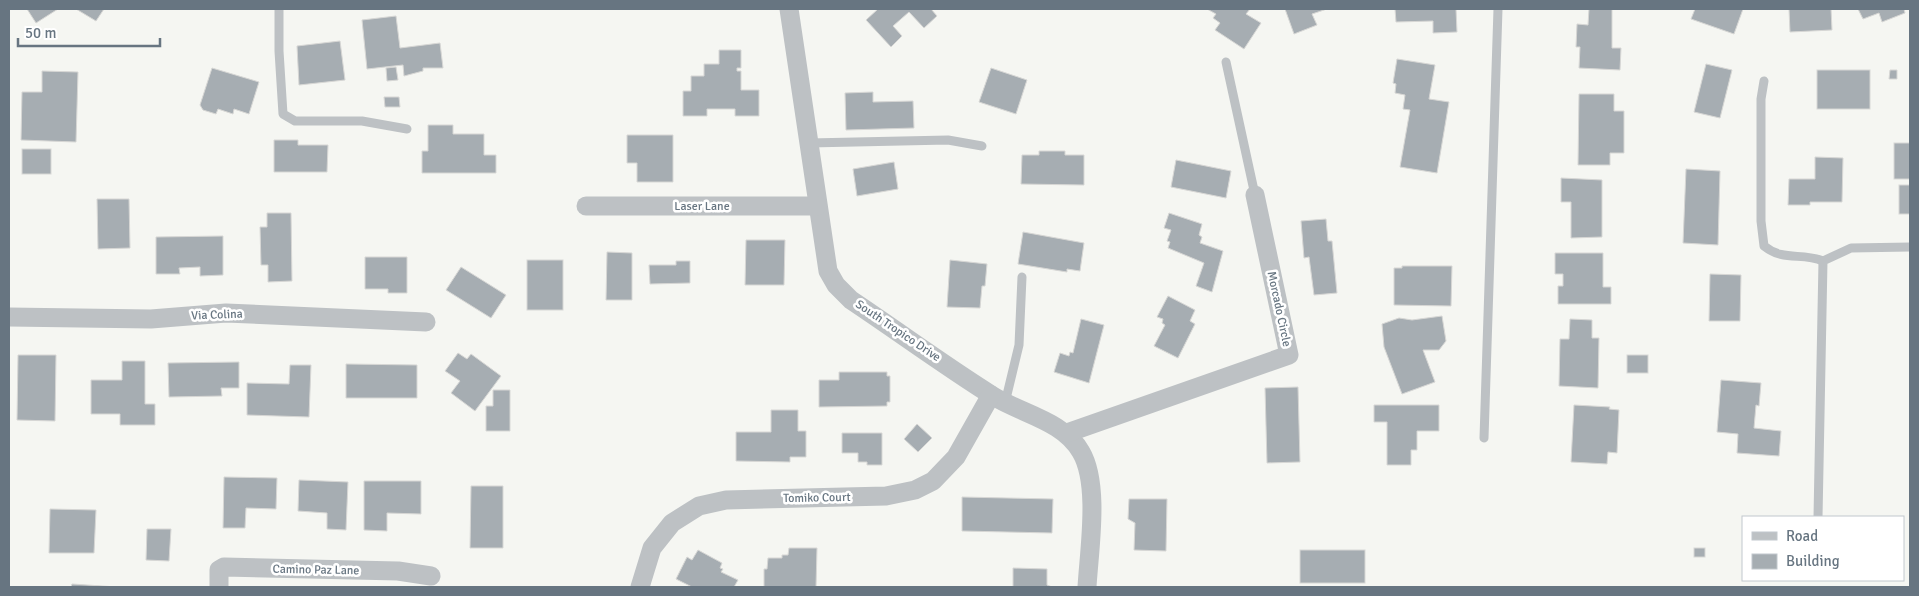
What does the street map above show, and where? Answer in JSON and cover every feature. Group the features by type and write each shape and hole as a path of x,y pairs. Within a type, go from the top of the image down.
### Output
{"street":[{"name":"South Tropico Drive","path":"789,9 828,270 836,285 852,300 998,399 1067,433 1082,453 1090,483 1093,510 1086,587"},
{"name":"Morcado Circle","path":"1067,433 1289,354 1255,195"},
{"name":"Laser Lane","path":"586,206 817,206"},
{"name":"Via Colina","path":"9,316 151,320 226,312 426,322"},
{"name":"Tomiko Court","path":"640,587 652,548 672,524 699,506 726,500 886,496 915,490 933,481 956,456 998,399"},
{"name":"Camino Paz Lane","path":"219,587 219,570 224,567 398,570 431,576"}],"lane":[{"path":"279,9 279,51 283,114 295,120 362,121 407,129"},
{"path":"1484,438 1498,9"},
{"name":"Morcado Circle","path":"1226,62 1255,195"},
{"path":"1764,81 1761,99 1761,221 1764,246 1775,255 1813,257 1823,261 1851,248 1910,247"},
{"path":"808,143 948,140 982,146"},
{"path":"1818,516 1823,261"},
{"path":"998,399 1018,345 1022,277"}],"building":[{"path":"27,9 58,9 36,23"},
{"path":"76,9 104,9 96,21"},
{"path":"878,9 931,9 937,16 924,28 909,12 893,26 902,36 891,47 866,20"},
{"path":"1207,9 1250,9 1246,14 1261,23 1244,49 1215,30 1220,23 1213,18 1216,14"},
{"path":"1285,9 1327,9 1312,14 1317,25 1294,34"},
{"path":"1395,9 1456,9 1457,32 1433,33 1433,21 1396,22"},
{"path":"1589,9 1612,9 1612,48 1621,48 1620,70 1579,68 1580,47 1576,47 1577,24 1588,25"},
{"path":"1695,9 1743,9 1734,34 1691,19"},
{"path":"1789,9 1831,9 1832,30 1790,32"},
{"path":"1858,9 1904,9 1905,13 1882,22 1879,13 1863,19"},
{"path":"396,16 400,48 440,43 443,68 423,68 423,71 404,76 403,65 367,69 362,20"},
{"path":"340,41 345,80 299,85 297,46"},
{"path":"719,50 741,50 741,68 737,68 737,71 741,71 741,90 759,90 759,116 735,116 735,109 707,109 707,116 683,116 683,91 691,91 691,76 704,76 704,64 719,64"},
{"path":"1397,59 1435,65 1429,99 1449,102 1437,173 1400,167 1410,110 1403,109 1405,95 1395,93 1396,84 1393,83"},
{"path":"1706,64 1732,70 1720,118 1694,112"},
{"path":"396,67 398,80 387,81 386,68"},
{"path":"212,68 259,82 249,114 234,109 233,114 218,109 216,114 203,110 200,105"},
{"path":"991,68 1027,80 1016,114 979,102"},
{"path":"1817,70 1870,70 1870,109 1817,109"},
{"path":"1890,70 1897,70 1897,79 1889,79"},
{"path":"42,71 78,72 76,142 21,140 22,92 42,92"},
{"path":"873,92 873,102 913,101 914,128 846,130 845,93"},
{"path":"1579,94 1614,94 1614,111 1624,111 1624,153 1610,153 1610,165 1578,165"},
{"path":"384,97 399,97 400,107 385,107"},
{"path":"428,125 453,125 453,134 484,134 484,155 496,155 496,173 422,173 422,151 428,151"},
{"path":"627,135 673,135 673,182 637,182 637,163 627,163"},
{"path":"274,140 298,140 298,145 328,145 327,172 274,172"},
{"path":"1894,143 1910,143 1910,179 1894,179"},
{"path":"22,149 51,149 51,174 22,174"},
{"path":"1039,151 1065,151 1065,155 1084,155 1084,185 1021,184 1022,155 1039,155"},
{"path":"1815,157 1843,158 1842,202 1810,202 1810,205 1788,205 1789,179 1815,179"},
{"path":"1176,160 1231,171 1226,198 1171,187"},
{"path":"894,162 898,189 857,196 853,169"},
{"path":"1686,169 1720,171 1718,245 1683,243"},
{"path":"1561,178 1602,180 1602,237 1571,238 1571,202 1561,202"},
{"path":"1899,185 1910,185 1910,214 1899,214"},
{"path":"97,199 129,199 130,248 98,249"},
{"path":"267,213 291,213 292,281 268,282 268,265 261,265 260,227 267,227"},
{"path":"1169,213 1202,224 1199,235 1202,237 1200,243 1223,251 1212,292 1196,286 1204,263 1168,248 1170,242 1167,241 1171,230 1164,228"},
{"path":"1326,219 1328,241 1332,241 1337,293 1314,295 1309,257 1304,258 1301,221"},
{"path":"1023,232 1084,243 1080,271 1067,269 1067,272 1018,264"},
{"path":"223,236 223,275 200,276 200,267 179,268 180,274 156,274 156,237"},
{"path":"746,240 785,240 784,285 745,285"},
{"path":"607,252 632,253 632,300 606,300"},
{"path":"1555,253 1603,253 1603,287 1611,287 1611,304 1558,304 1558,286 1563,286 1563,274 1555,274"},
{"path":"365,257 407,257 407,293 388,293 388,289 365,289"},
{"path":"527,260 563,260 563,310 527,310"},
{"path":"950,260 987,264 980,308 947,307"},
{"path":"676,261 690,261 690,283 650,284 649,265 676,265"},
{"path":"1402,266 1452,266 1451,306 1394,305 1394,268 1402,268"},
{"path":"461,267 506,295 491,318 446,290"},
{"path":"1710,274 1741,275 1740,321 1709,321"},
{"path":"1168,296 1195,310 1190,321 1195,324 1178,358 1154,346 1165,325 1162,323 1163,319 1157,317"},
{"path":"1442,316 1446,341 1439,350 1423,350 1435,382 1402,394 1384,347 1382,324 1399,318 1412,320"},
{"path":"1081,319 1104,325 1089,383 1054,372 1060,353 1069,356 1070,352 1073,353"},
{"path":"1570,319 1592,320 1592,338 1599,338 1598,388 1559,386 1560,339 1569,339"},
{"path":"458,353 467,359 471,354 501,376 475,411 451,393 460,381 445,371"},
{"path":"18,355 56,355 55,421 17,420"},
{"path":"1627,355 1648,355 1648,373 1627,373"},
{"path":"122,361 145,361 145,404 155,404 155,425 120,425 120,414 91,414 91,380 122,380"},
{"path":"239,362 239,388 221,388 222,396 169,397 168,363"},
{"path":"346,364 417,365 417,398 346,398"},
{"path":"290,365 311,365 309,417 247,415 247,383 289,384"},
{"path":"839,372 887,372 887,376 890,376 890,402 887,402 887,406 819,407 819,380 839,380"},
{"path":"1721,380 1761,383 1759,406 1756,405 1754,428 1781,431 1779,456 1737,453 1738,434 1717,432"},
{"path":"1298,387 1300,462 1267,463 1265,388"},
{"path":"493,390 510,390 510,431 486,431 486,406 493,406"},
{"path":"1374,405 1439,405 1439,431 1417,431 1417,450 1411,450 1411,465 1387,465 1387,422 1374,422"},
{"path":"1574,405 1610,407 1609,409 1619,410 1617,453 1608,452 1607,464 1571,462"},
{"path":"771,410 798,410 798,431 806,431 806,457 790,457 790,462 736,461 736,432 771,432"},
{"path":"917,424 932,438 918,452 904,439"},
{"path":"842,433 882,433 882,465 867,465 867,462 858,462 858,453 842,453"},
{"path":"224,477 277,478 276,509 246,508 245,528 223,528"},
{"path":"299,480 348,482 346,530 327,529 327,513 298,511"},
{"path":"364,481 421,481 421,514 387,513 387,531 364,530"},
{"path":"471,486 503,486 503,548 470,548"},
{"path":"962,497 1053,499 1052,533 962,531"},
{"path":"1129,499 1167,499 1166,551 1134,550 1135,523 1128,519"},
{"path":"50,509 96,510 94,553 49,553"},
{"path":"147,529 171,529 169,561 146,560"},
{"path":"789,548 817,548 816,587 764,587 764,569 767,569 768,558 782,558 782,555 788,555"},
{"path":"1694,548 1705,548 1705,557 1694,557"},
{"path":"698,550 722,563 720,568 723,569 721,572 738,580 734,587 692,587 676,579 687,557 692,560"},
{"path":"1300,550 1365,550 1365,583 1300,583"},
{"path":"1013,568 1047,569 1047,585 1052,587 1013,587"},
{"path":"72,584 117,587 71,587"}]}
